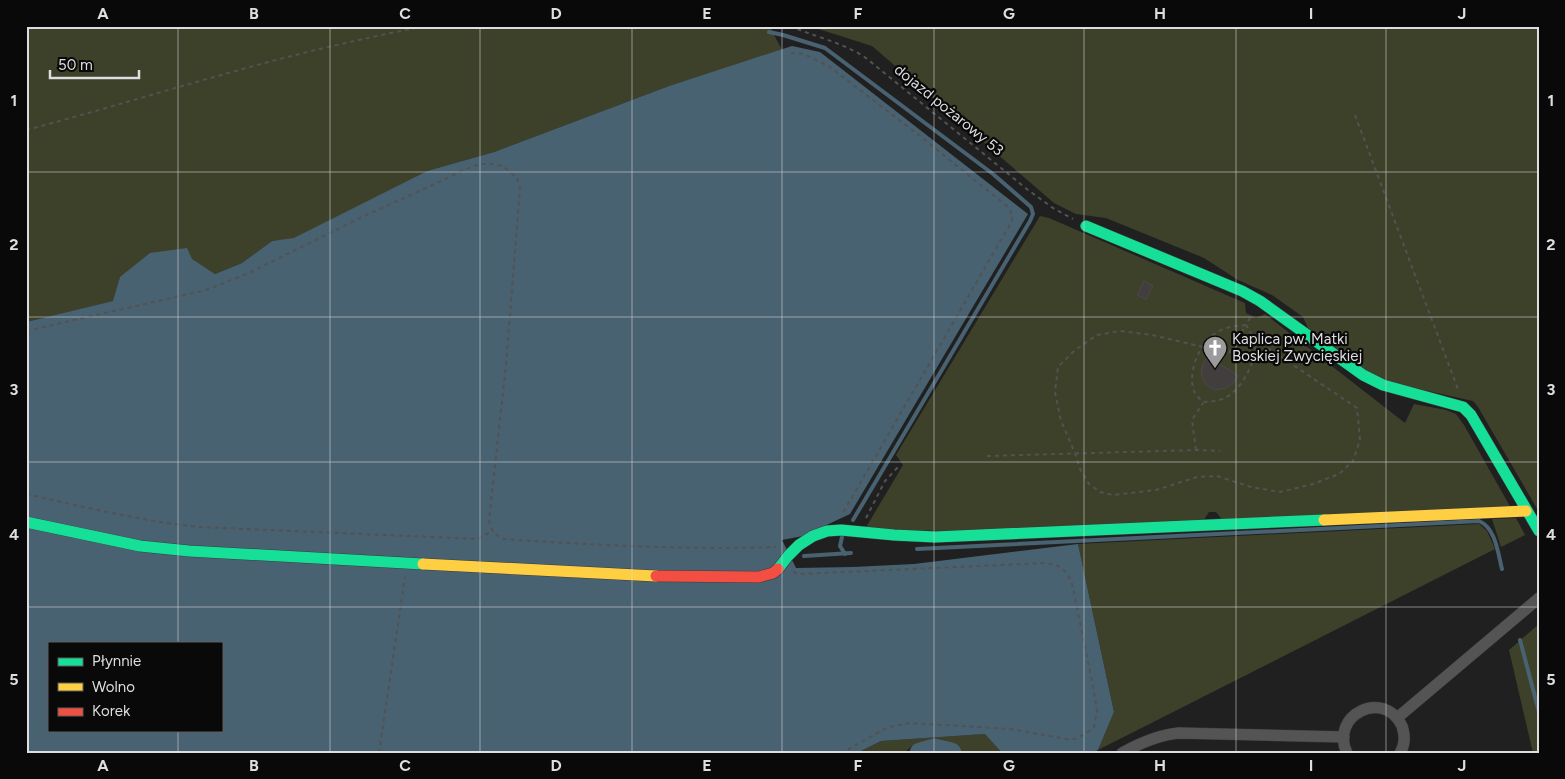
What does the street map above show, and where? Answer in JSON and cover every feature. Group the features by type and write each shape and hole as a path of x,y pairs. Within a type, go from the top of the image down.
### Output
{"street":[{"path":"1086,226 1260,301 1363,375 1383,385 1463,406 1469,411 1539,531"},
{"path":"26,522 140,546 189,551 633,576 759,577 772,574 781,568 793,550 798,546 818,534 835,529 914,538 1526,511"},
{"path":"1397,718 1539,598"},
{"path":"1347,753 1344,731 1348,722 1354,714 1363,709 1373,707 1392,713 1397,718 1403,730 1404,740 1400,753"},
{"path":"1122,753 1155,737 1179,733 1344,737"}],"path":[{"path":"26,130 233,72 362,39 424,26"},
{"name":"dojazd pożarowy 53","path":"790,26 853,49 912,94 1028,190 1053,208 1086,226"},
{"path":"791,52 804,54 830,67 1008,207 1012,214 1012,221 835,529"},
{"path":"1355,115 1463,406"},
{"path":"26,331 206,290 249,273 364,216 464,170 481,164 503,166 517,178 520,196 506,365 489,520 492,531 504,539 596,545 779,547"},
{"path":"1229,353 1251,316"},
{"path":"1246,325 1253,338 1255,352 1240,386 1222,400 1203,402 1196,394 1192,378 1195,364 1203,347 1214,334 1232,326 1246,325"},
{"path":"1203,347 1152,335 1120,331 1097,335 1075,350 1058,367 1055,392 1061,421 1076,453 1080,469 1089,484 1100,492 1113,494 1156,490 1197,476 1217,476 1251,487 1280,492 1313,484 1339,474 1353,460 1360,440 1357,408 1253,338"},
{"path":"1196,450 1192,420 1203,402"},
{"path":"987,456 1196,450 1220,451"},
{"path":"859,532 885,480 899,466"},
{"path":"26,494 163,523 200,527 478,539 492,531"},
{"path":"380,753 406,575 404,563"},
{"path":"781,568 799,574 1046,563 1055,564 1064,569 1072,584 1097,710 1094,727 1088,732 1082,736 1066,739 1011,729 910,723 888,727 842,753"}],"green space":[{"path":"26,26 766,26 771,29 782,50 669,86 494,152 427,171 294,239 272,241 242,263 215,274 191,259 120,277 114,301 26,322"},
{"path":"809,26 1539,26 1539,512 1473,401 1387,382 1364,370 1308,328 1303,317 1272,295 1238,280 1204,258 1106,218 1076,214 1054,203 872,46"},
{"path":"1040,216 1049,218 1245,303 1246,313 1256,318 1265,314 1405,423 1414,404 1446,410 1456,414 1511,508 1223,521 1216,512 1209,512 1203,521 945,531 865,529 903,465 896,455"},
{"path":"1516,518 1525,535 1501,547 1492,519"},
{"path":"1479,524 1487,531 1495,549 1098,750 1114,712 1078,544"},
{"path":"1539,624 1539,753 1533,753 1509,650"},
{"path":"985,734 1002,753 965,753 941,743 912,746 904,753 857,753 881,741"}],"water":[{"path":"792,46 820,52 1028,214 850,514 803,536 782,540 796,568 914,564 1078,544 1114,712 1098,750 1092,753 1002,753 985,734 881,741 857,753 26,753 26,322 113,301 120,277 150,253 187,248 192,259 215,274 242,263 272,241 294,238 427,171 494,152 669,86"}],"building":[{"path":"1144,281 1153,286 1146,299 1137,295"},
{"name":"Kaplica pw. Matki Boskiej Zwycięskiej","path":"1207,357 1238,375 1235,381 1226,388 1214,390 1206,385 1201,374"}],"waterway":[{"path":"769,32 825,48 993,174 1031,207 1033,214 853,520"},
{"path":"917,549 1479,521 1485,524 1493,535 1502,569"},
{"path":"842,537 840,546 845,554"},
{"path":"804,556 851,553"},
{"path":"1520,640 1539,712"},
{"path":"920,753 934,749 951,753"}],"traffic: fast":[{"path":"1086,226 1242,291 1260,301 1363,375 1383,385 1463,407 1471,415 1539,531"},
{"path":"778,569 799,545 813,536 827,531 841,530 935,537 1324,520"},
{"path":"26,522 140,546 189,551 423,564"}],"traffic: slow":[{"path":"1324,520 1526,511"},
{"path":"423,564 656,576"}],"traffic: jam":[{"path":"656,576 759,577 773,573 778,569"}],"place":[{"name":"Kaplica pw. Matki Boskiej Zwycięskiej","path":"1215,369"}]}
